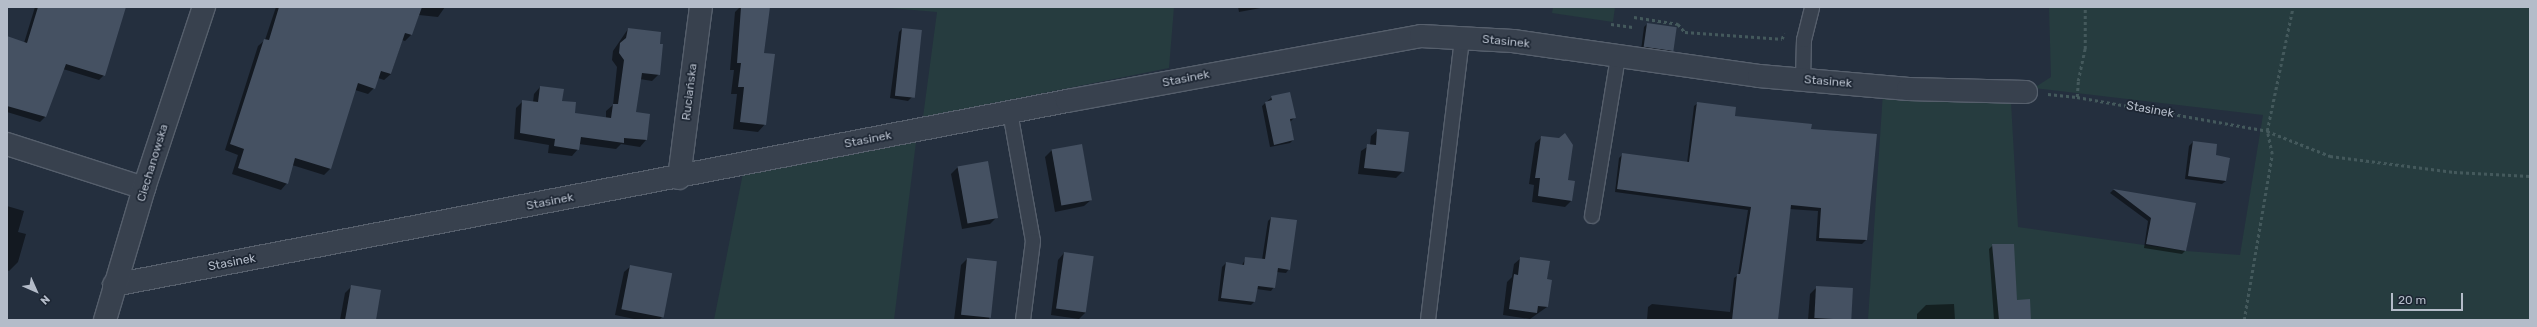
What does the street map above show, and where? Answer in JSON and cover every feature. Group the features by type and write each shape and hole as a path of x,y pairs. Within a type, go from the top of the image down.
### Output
{"street":[{"name":"Ciechanowska","path":"106,320 114,285 144,188 204,7"},
{"name":"Ruciańska","path":"679,178 701,7"},
{"name":"Stasinek","path":"114,285 679,178 1010,112 1421,36 1513,41 1618,58 1802,80 1908,89 2026,92"},
{"path":"7,144 144,188"}],"lane":[{"path":"1802,80 1806,30 1812,7"},
{"path":"1428,320 1462,38"},
{"path":"1592,216 1618,58"},
{"path":"1010,112 1033,241 1023,320"}],"path":[{"path":"2078,97 2078,81 2085,48 2085,7"},
{"path":"2244,320 2272,154 2267,131 2293,7"},
{"path":"1634,17 1678,24 1685,32 1729,34 1760,39 1782,39 1786,25 1806,30"},
{"path":"1611,24 1633,27"},
{"name":"Stasinek","path":"2026,92 2078,97 2267,131 2330,156 2454,172 2530,176"}],"green space":[{"path":"878,7 1174,7 1169,68 923,117 937,12"},
{"path":"1553,7 1615,7 1613,22 1552,13"},
{"path":"2049,7 2530,7 2530,320 1868,320 1883,92 2011,102 2018,227 2186,251 2240,255 2263,115 2034,88 2051,77"},
{"path":"916,142 894,320 714,320 743,173"}],"building":[{"path":"38,7 126,7 105,76 66,64 46,117 7,106 7,36 27,43"},
{"path":"279,7 422,7 412,35 405,33 391,74 381,71 375,89 358,83 331,169 295,158 288,184 238,168 244,149 230,144 264,39 269,40"},
{"path":"741,7 770,7 764,53 775,54 766,125 740,122 744,87 738,87 741,63 737,63"},
{"path":"1647,23 1677,27 1673,51 1644,47"},
{"path":"628,28 661,32 660,44 663,44 660,75 642,73 636,112 650,114 647,140 624,138 624,143 581,137 579,150 554,146 555,139 520,133 522,100 538,102 540,86 564,89 562,101 576,102 575,113 611,118 613,104 618,104 624,60 619,53 620,43 626,38"},
{"path":"902,28 922,30 915,98 895,96"},
{"path":"1290,92 1296,118 1290,119 1294,140 1274,145 1265,102 1272,100 1271,96"},
{"path":"1697,102 1736,107 1735,116 1812,124 1811,129 1877,134 1867,240 1819,238 1821,208 1791,205 1778,320 1732,320 1737,274 1740,274 1741,270 1751,207 1617,189 1622,153 1689,162"},
{"path":"1377,129 1409,132 1404,172 1364,168 1367,144 1376,145"},
{"path":"1565,133 1573,145 1568,180 1575,181 1572,201 1538,196 1540,178 1535,178 1541,136 1559,138"},
{"path":"2193,141 2217,144 2216,155 2230,158 2226,181 2188,176"},
{"path":"1082,144 1092,200 1061,206 1051,149"},
{"path":"988,161 998,218 968,224 957,166"},
{"path":"2113,189 2196,203 2186,251 2146,244 2151,218"},
{"path":"1271,217 1297,220 1290,270 1278,268 1275,288 1258,286 1255,302 1221,298 1226,262 1244,265 1245,257 1265,259"},
{"path":"1992,244 2014,244 2017,300 2030,299 2031,320 1999,320"},
{"path":"1064,252 1094,256 1086,313 1056,308"},
{"path":"1520,257 1550,261 1547,279 1552,280 1548,307 1538,306 1537,313 1509,309 1514,274 1518,275"},
{"path":"967,258 997,261 991,318 961,315"},
{"path":"630,265 672,273 664,317 621,309"},
{"path":"351,285 381,290 376,320 345,320"},
{"path":"1816,286 1853,288 1851,320 1814,318"}]}
